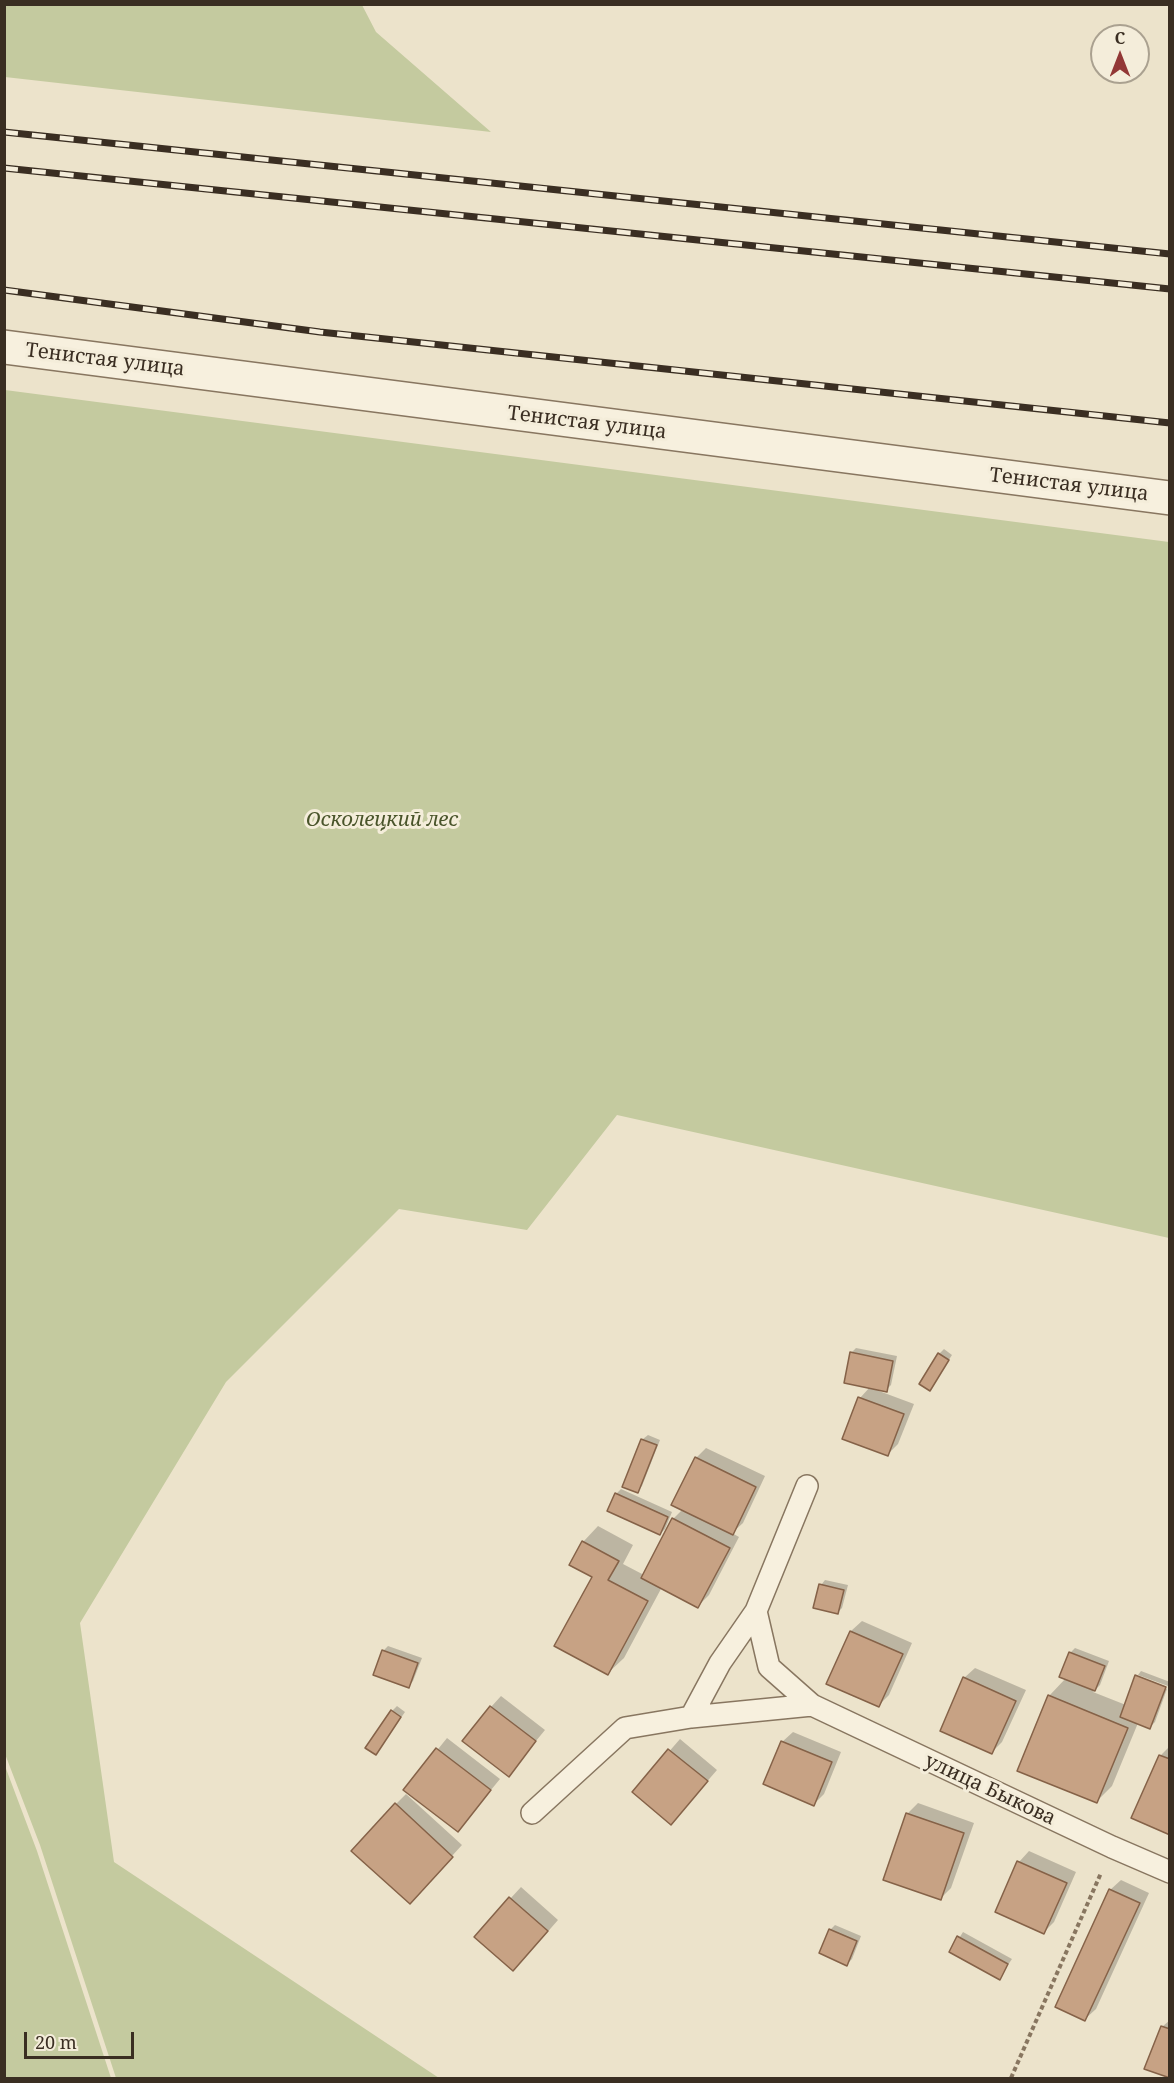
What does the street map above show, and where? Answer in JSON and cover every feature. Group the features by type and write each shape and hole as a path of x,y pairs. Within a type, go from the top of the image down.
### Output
{"street":[{"name":"Тенистая улица","path":"4,347 1170,498"}],"lane":[{"path":"691,1717 720,1663 756,1611 807,1486"},
{"path":"756,1611 770,1667 812,1705"},
{"path":"532,1813 625,1728 691,1717 812,1705"},
{"name":"улица Быкова","path":"812,1705 1112,1847 1170,1872"}],"path":[{"path":"1011,2079 1112,1847"}],"green space":[{"path":"5,4 362,5 376,32 491,132 5,77"},
{"name":"Осколецкий лес","path":"5,390 1169,542 1169,1238 617,1115 527,1230 399,1209 226,1382 80,1623 114,1862 439,2078 116,2078 40,1845 5,1754"},
{"path":"5,1766 37,1851 111,2078 5,2078"}],"building":[{"path":"850,1352 893,1361 887,1392 844,1383"},
{"path":"938,1353 949,1360 930,1391 919,1384"},
{"path":"858,1397 904,1414 888,1456 842,1439"},
{"path":"641,1439 657,1445 638,1493 622,1487"},
{"path":"695,1457 756,1487 733,1535 671,1505"},
{"path":"615,1493 668,1517 660,1535 607,1511"},
{"path":"672,1518 730,1548 698,1608 641,1578"},
{"path":"582,1541 619,1561 608,1580 648,1601 608,1675 554,1646 592,1577 569,1565"},
{"path":"819,1584 844,1590 838,1614 813,1608"},
{"path":"850,1631 903,1654 879,1707 826,1684"},
{"path":"382,1650 418,1663 409,1688 373,1675"},
{"path":"1069,1652 1105,1666 1095,1691 1059,1677"},
{"path":"1135,1675 1166,1687 1150,1729 1120,1717"},
{"path":"963,1677 1016,1701 992,1754 940,1731"},
{"path":"1048,1695 1128,1728 1097,1803 1017,1771"},
{"path":"490,1706 536,1741 509,1777 462,1741"},
{"path":"391,1710 401,1717 376,1755 365,1748"},
{"path":"781,1741 832,1762 814,1806 763,1784"},
{"path":"436,1748 491,1790 458,1832 403,1790"},
{"path":"668,1749 708,1781 671,1825 632,1792"},
{"path":"1159,1755 1170,1759 1170,1835 1131,1818"},
{"path":"395,1803 453,1857 410,1904 351,1851"},
{"path":"906,1813 964,1833 941,1900 883,1880"},
{"path":"1017,1861 1067,1883 1044,1934 995,1912"},
{"path":"1109,1889 1140,1903 1085,2021 1055,2007"},
{"path":"509,1897 548,1931 513,1971 474,1937"},
{"path":"829,1929 857,1941 847,1966 819,1953"},
{"path":"957,1936 1008,1964 1000,1980 949,1952"},
{"path":"1161,2026 1170,2029 1170,2078 1144,2069"}],"railway":[{"path":"4,132 1170,254"},
{"path":"4,168 1170,289"},
{"path":"4,290 320,332 1170,423"}]}
